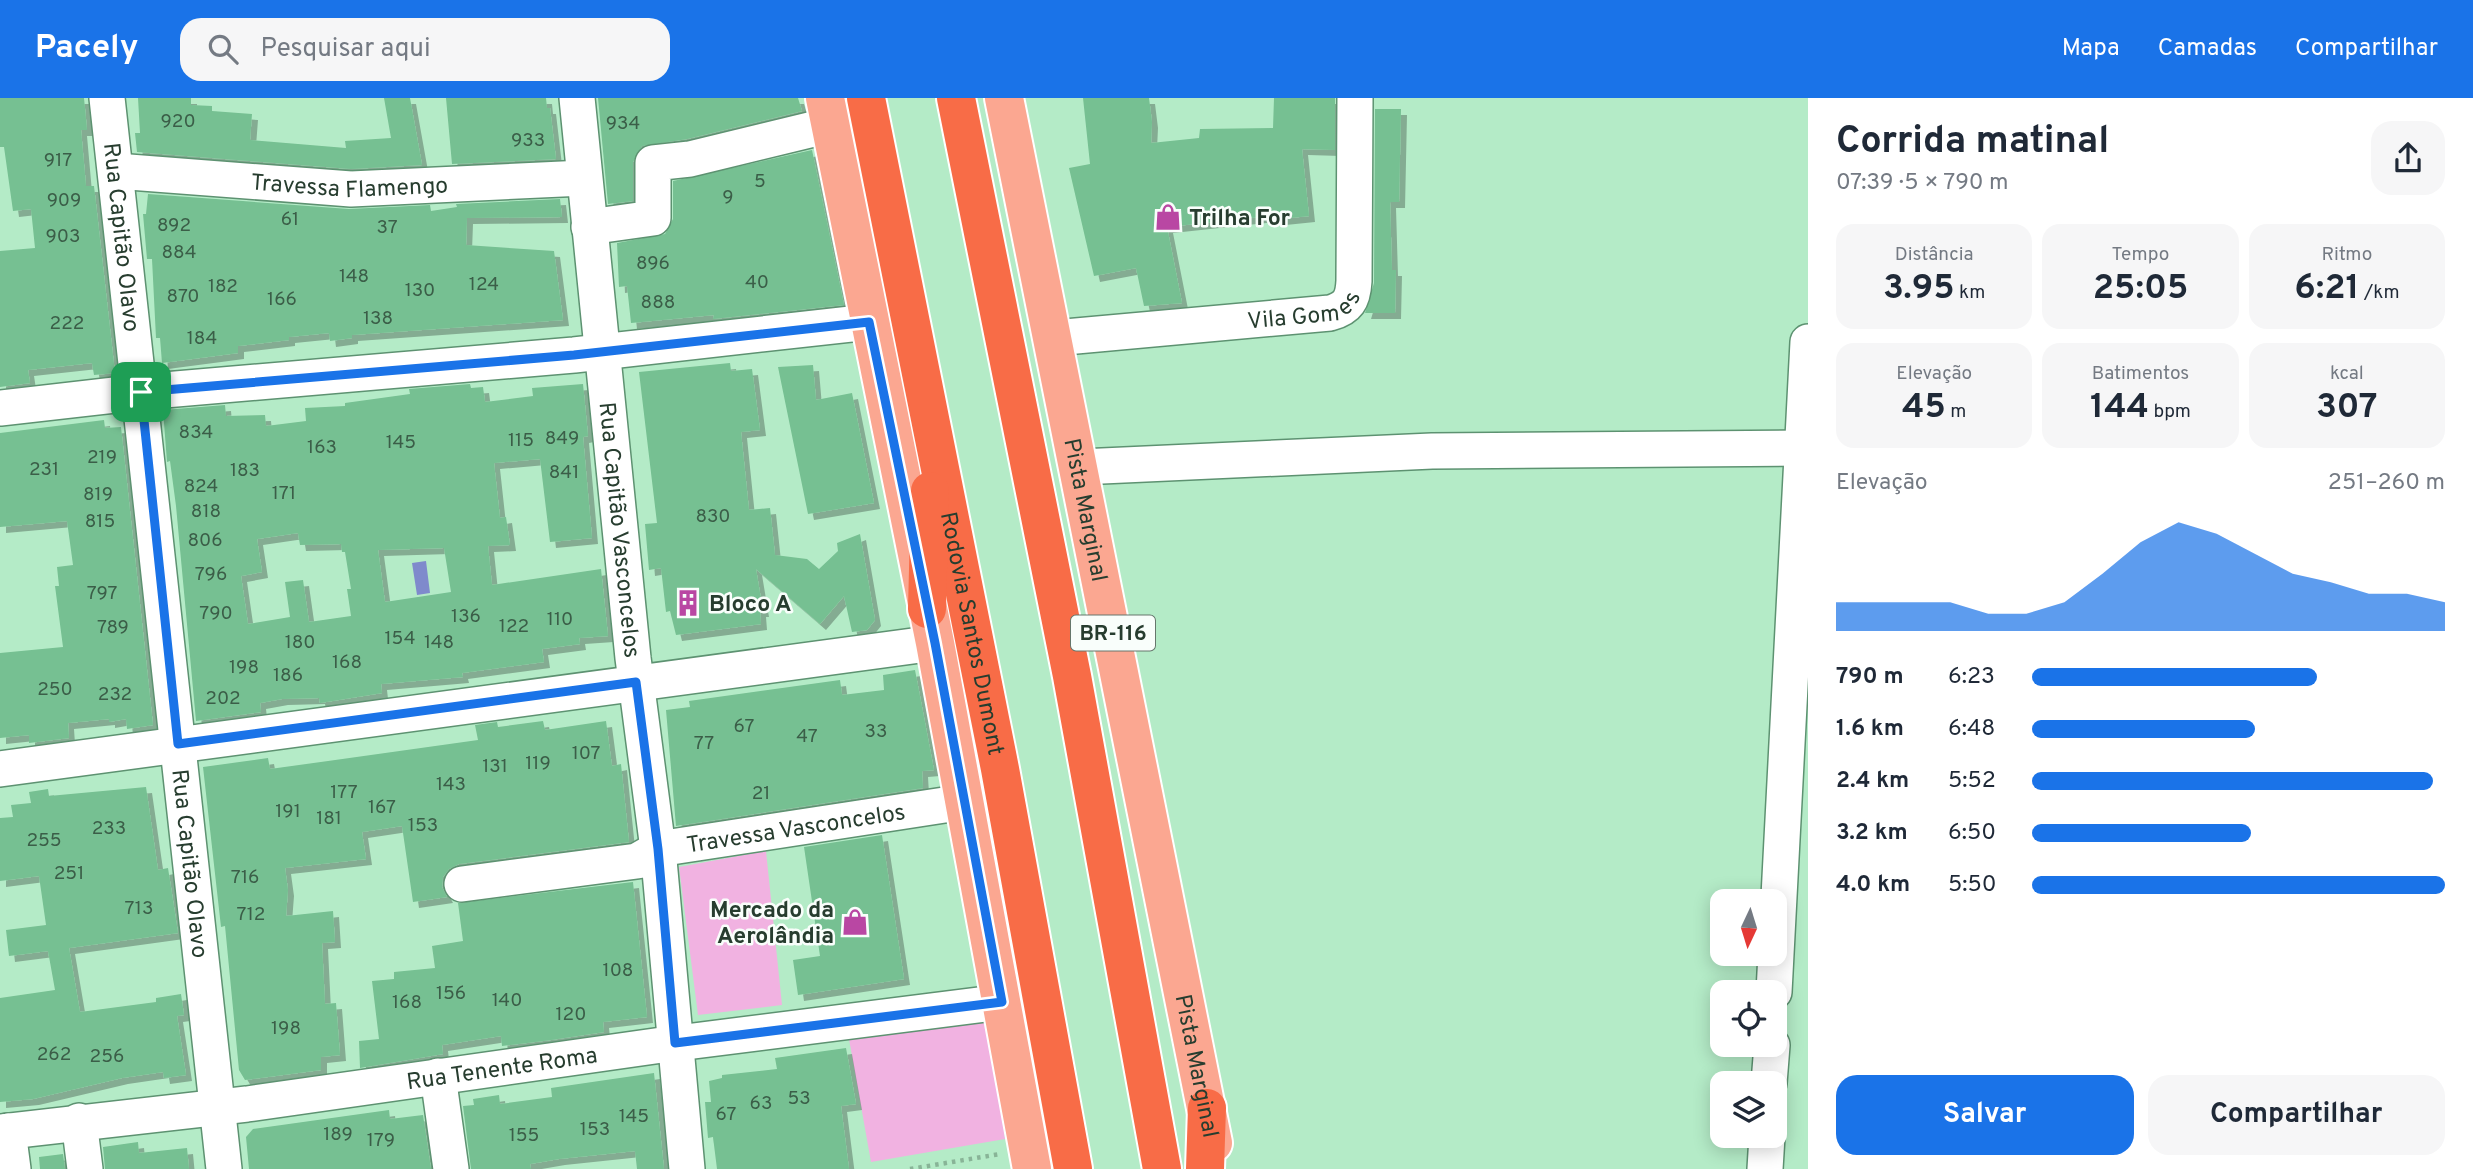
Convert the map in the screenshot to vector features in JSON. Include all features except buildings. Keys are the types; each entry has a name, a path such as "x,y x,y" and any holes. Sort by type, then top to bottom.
{"highway":[{"name":"Rodovia Santos Dumont","path":"866,98 931,419 1073,1169"},
{"name":"BR-116","path":"956,98 1072,676 1162,1169"},
{"path":"931,419 931,626"},
{"path":"1205,1169 1207,1108"}],"main road":[{"name":"Pista Marginal","path":"1004,98 1080,467 1217,1169"},
{"path":"827,111 931,626 1030,1159"}],"street":[{"name":"Rua Capitão Olavo","path":"107,98 224,1169"},
{"name":"Rua Capitão Vasconcelos","path":"577,98 636,682 658,849 687,1169"},
{"name":"Vila Gomes","path":"1054,338 1330,313 1347,305 1353,294 1354,281 1355,98"},
{"path":"589,228 653,218 653,163 690,159 827,111"},
{"name":"Travessa Flamengo","path":"116,171 351,189 584,178"},
{"path":"0,408 141,392 603,351 869,322"},
{"path":"1775,980 1808,342"},
{"path":"1080,467 1432,451 1804,448"},
{"path":"0,769 636,682 931,626"},
{"name":"Travessa Vasconcelos","path":"462,884 637,861 658,849 964,802"},
{"name":"Rua Tenente Roma","path":"4,1131 218,1108 675,1043 1002,1002"},
{"path":"438,1076 451,1169"},
{"path":"79,1121 85,1169"},
{"path":"4,1131 13,1169"},
{"path":"1765,1169 1766,1148"}],"path":[{"path":"909,1169 1030,1159"}],"shaded area":[{"path":"766,851 782,1005 698,1015 679,867"},
{"path":"990,1021 1005,1139 871,1162 849,1039"}],"water":[{"path":"426,561 430,593 417,595 412,563"}],"place":[{"name":"Trilha For","path":"1168,217"},
{"name":"Bloco A","path":"688,603"},
{"name":"Mercado da Aerolândia","path":"855,922"}],"route":[{"path":"869,322 935,643 1002,1002 675,1043 658,849 636,682 178,744 141,392 574,355 869,322"}]}
